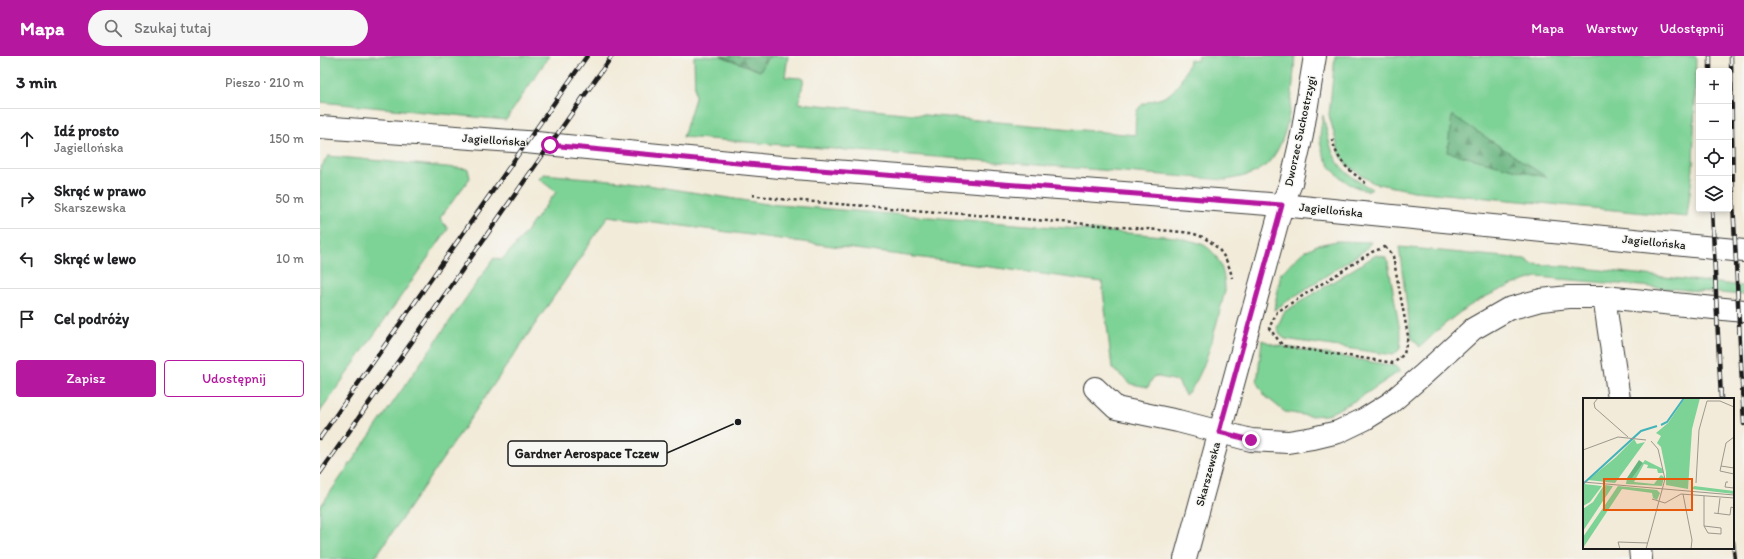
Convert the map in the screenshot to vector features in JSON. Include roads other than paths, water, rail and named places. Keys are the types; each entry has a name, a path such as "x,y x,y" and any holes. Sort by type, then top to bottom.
{"main road":[{"name":"Dworzec Suchostrzygi","path":"1282,205 1291,184 1302,135 1315,56"},
{"name":"Jagiellońska","path":"320,127 526,142 780,167 1282,205 1744,251"},
{"name":"Skarszewska","path":"1185,559 1282,205"},
{"path":"1095,388 1116,408 1178,421 1251,440 1288,442 1338,432 1365,419 1389,404 1473,329 1508,308 1541,300 1569,296 1604,297 1744,311"},
{"path":"1604,297 1619,398"},
{"path":"1640,549 1642,559"}],"railway":[{"path":"320,438 587,56"},
{"path":"320,473 612,56"},
{"path":"1710,56 1710,68"},
{"path":"1731,56 1733,201 1744,424"},
{"path":"1712,212 1721,398"},
{"path":"1734,549 1735,559"}],"place":[{"name":"Gardner Aerospace Tczew","path":"738,422"}]}
